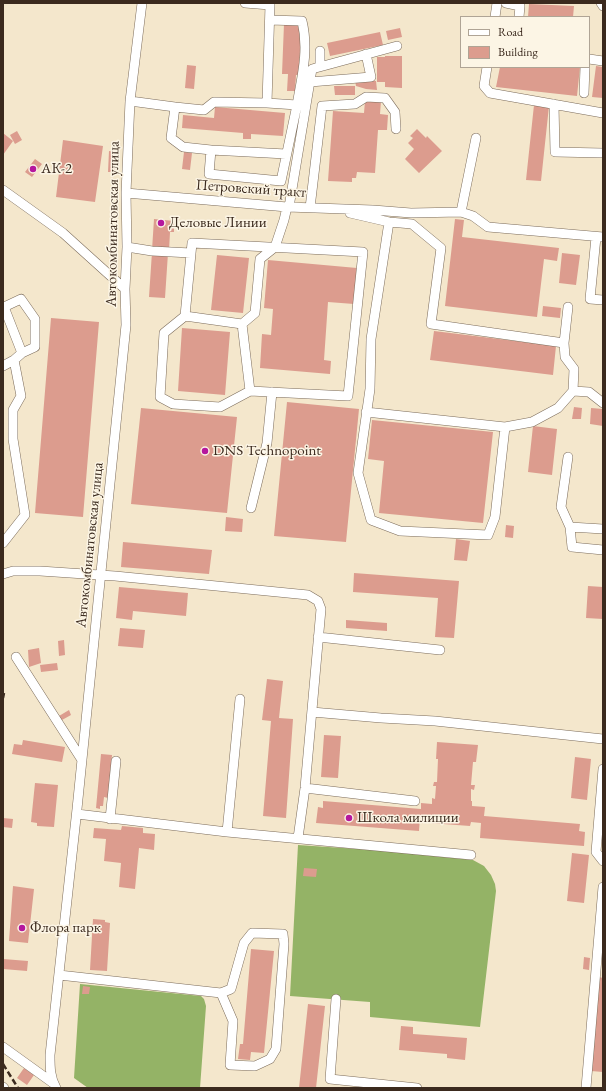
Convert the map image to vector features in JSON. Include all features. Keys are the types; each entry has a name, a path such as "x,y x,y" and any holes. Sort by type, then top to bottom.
{"street":[{"name":"Автокомбинатовская улица","path":"54,1085 50,1069 126,325 126,193 130,101 142,3"},
{"path":"245,3 270,5 267,103"},
{"path":"495,16 497,3"},
{"path":"506,3 520,6 519,16"},
{"path":"211,150 209,174 281,181 305,64 305,33 302,21 270,20"},
{"path":"242,324 254,313 260,258 275,248 288,207 312,69 397,46"},
{"path":"320,51 320,66"},
{"path":"310,82 371,77 366,54"},
{"path":"590,59 603,61"},
{"path":"487,68 484,86 490,93 603,113"},
{"path":"584,93 585,68"},
{"path":"310,208 322,106 355,104 366,97 385,98 395,112 396,129"},
{"path":"130,101 204,110 214,102 297,105"},
{"path":"554,104 555,152 603,153"},
{"path":"175,107 171,138 183,147 286,154"},
{"path":"476,138 461,212 473,216 488,227 600,237 590,299 603,300"},
{"path":"3,190 63,233 125,289"},
{"name":"Петровский тракт","path":"126,193 288,207 411,213 461,212"},
{"path":"328,208 389,222 412,224 441,248 431,324 564,343"},
{"path":"389,222 371,339 370,389 358,473 371,520 400,531 488,534 495,517 505,427"},
{"path":"192,243 275,248 363,252 348,396 250,391 220,407 173,404 160,397 164,333 185,316 192,243"},
{"path":"127,248 191,253"},
{"path":"3,366 14,360 22,353 35,347 35,319 21,299 3,306 8,328 22,353"},
{"path":"366,412 505,427 532,422 552,412 558,408 573,391 574,369 565,357 564,343 568,307"},
{"path":"185,316 242,324"},
{"path":"242,324 250,391"},
{"path":"3,543 25,515 13,439 13,410 21,396 14,360"},
{"path":"573,391 589,392 603,403"},
{"path":"251,508 267,443 272,392"},
{"path":"568,457 561,507 570,527 572,547 603,550"},
{"path":"570,527 603,529"},
{"path":"3,574 13,571 40,571 100,576 308,595 318,601 321,609 305,788 298,838"},
{"path":"318,637 440,650"},
{"path":"16,657 82,760"},
{"path":"227,832 240,699"},
{"path":"312,712 435,721 603,739"},
{"path":"110,819 116,761"},
{"path":"603,769 596,852 603,861"},
{"path":"305,788 415,801"},
{"path":"77,814 227,832 471,855"},
{"path":"586,1088 603,887"},
{"path":"59,975 221,993 231,989 244,943 252,933 283,934 284,944 276,1049 270,1059 255,1066 230,1065 233,1021 221,993"},
{"path":"336,998 330,1079 417,1088"},
{"path":"3,1047 54,1085"}],"green space":[{"path":"298,845 373,850 473,860 484,866 491,875 496,891 480,1027 370,1017 370,1002 290,996"},
{"path":"80,984 201,996 204,999 206,1006 200,1088 88,1088 74,1078"}],"building":[{"path":"529,4 574,6 573,16 528,16"},
{"path":"284,24 301,25 299,75 296,75 295,91 287,91 288,74 282,74"},
{"path":"400,28 402,37 388,40 386,31"},
{"path":"380,32 383,45 330,56 327,43"},
{"path":"402,56 402,88 385,87 385,82 377,82 377,57"},
{"path":"187,65 196,66 194,89 185,88"},
{"path":"596,66 603,67 603,98 592,97"},
{"path":"500,68 580,68 577,96 496,87"},
{"path":"355,80 376,81 377,90 356,86"},
{"path":"334,86 355,86 355,95 335,95"},
{"path":"365,101 381,101 380,114 388,115 387,130 378,130 375,173 357,172 356,178 352,178 352,182 328,181 333,111 364,113"},
{"path":"534,105 549,106 541,181 526,180"},
{"path":"215,107 285,113 283,136 251,134 251,139 243,139 243,133 182,128 183,115 214,118"},
{"path":"417,129 426,138 427,136 442,151 419,173 405,159 414,149 408,143 413,138 410,136"},
{"path":"17,131 22,140 15,144 10,135"},
{"path":"3,133 13,141 3,155"},
{"path":"63,140 103,146 95,202 56,197"},
{"path":"109,151 117,152 115,172 108,172"},
{"path":"184,152 192,153 190,170 182,169"},
{"path":"35,159 42,164 32,177 25,172"},
{"path":"154,219 174,221 174,232 170,232 169,251 152,250"},
{"path":"455,219 464,220 462,237 559,248 557,261 544,259 537,317 445,306"},
{"path":"152,252 168,253 165,298 149,297"},
{"path":"562,253 580,255 576,285 559,283"},
{"path":"217,255 249,258 243,313 211,310"},
{"path":"268,260 357,268 354,304 328,302 324,360 331,361 330,374 260,368 262,334 271,335 273,309 264,308"},
{"path":"543,306 561,308 560,318 542,316"},
{"path":"51,318 99,322 83,517 35,513"},
{"path":"182,328 230,332 225,395 178,391"},
{"path":"434,331 556,346 553,375 430,360"},
{"path":"287,402 359,409 346,542 274,536"},
{"path":"574,407 582,408 581,419 572,419"},
{"path":"141,408 237,417 227,513 131,504"},
{"path":"591,408 603,409 603,426 590,424"},
{"path":"372,420 493,432 483,523 379,513 384,461 368,459"},
{"path":"533,426 557,429 552,475 528,472"},
{"path":"226,517 243,519 242,532 225,531"},
{"path":"506,525 514,526 513,538 505,537"},
{"path":"456,539 470,541 467,561 454,560"},
{"path":"123,542 212,550 209,574 121,567"},
{"path":"354,573 459,581 454,638 435,637 438,598 353,592"},
{"path":"588,586 603,587 603,619 586,618"},
{"path":"119,587 188,593 186,616 133,611 132,620 116,618"},
{"path":"346,620 387,623 387,631 346,628"},
{"path":"120,628 145,630 143,648 118,646"},
{"path":"64,640 65,655 59,656 58,641"},
{"path":"39,648 41,663 29,667 28,650"},
{"path":"57,663 58,670 41,672 40,665"},
{"path":"267,679 283,681 279,718 293,719 286,818 263,816 271,721 262,720"},
{"path":"69,710 71,715 62,720 59,716"},
{"path":"324,735 341,736 338,778 321,777"},
{"path":"23,740 65,747 62,762 12,754 14,744 22,745"},
{"path":"437,742 478,745 476,762 473,762 471,785 475,785 474,790 471,789 471,801 472,806 485,807 484,816 580,824 579,831 585,832 584,846 480,838 481,823 471,822 470,826 430,823 431,818 420,817 419,831 316,823 318,807 323,808 323,801 421,809 421,803 432,804 432,798 435,799 436,786 433,786 434,782 437,782"},
{"path":"101,754 112,755 108,798 104,797 103,806 100,806 100,809 96,808"},
{"path":"575,757 591,759 587,800 571,798"},
{"path":"35,783 58,785 54,827 37,826 37,823 31,822"},
{"path":"3,818 13,819 12,828 3,827"},
{"path":"122,826 143,828 143,833 155,834 154,850 139,848 135,889 119,887 121,863 104,861 106,839 93,838 94,828 121,830"},
{"path":"572,853 589,855 584,903 567,901"},
{"path":"304,868 317,869 316,877 303,876"},
{"path":"13,886 34,889 28,943 9,941"},
{"path":"93,919 105,920 105,922 110,923 107,971 90,970"},
{"path":"251,949 274,951 264,1053 251,1052 250,1060 238,1059 240,1044 243,1044"},
{"path":"584,957 590,958 589,970 583,969"},
{"path":"3,959 28,961 27,971 3,969"},
{"path":"599,977 603,978 603,1072 591,1071"},
{"path":"83,986 90,987 89,994 82,994"},
{"path":"308,1004 325,1006 316,1088 299,1088"},
{"path":"401,1026 413,1027 413,1034 467,1038 465,1060 447,1058 447,1054 399,1050"},
{"path":"24,1068 34,1075 27,1085 17,1078"}],"railway":[{"path":"3,698 4,693"},
{"path":"3,1064 18,1088"}],"place":[{"name":"АК-2","path":"33,169"},
{"name":"Деловые Линии","path":"161,223"},
{"name":"DNS Technopoint","path":"205,451"},
{"name":"Школа милиции","path":"349,818"},
{"name":"Флора парк","path":"22,928"}]}
